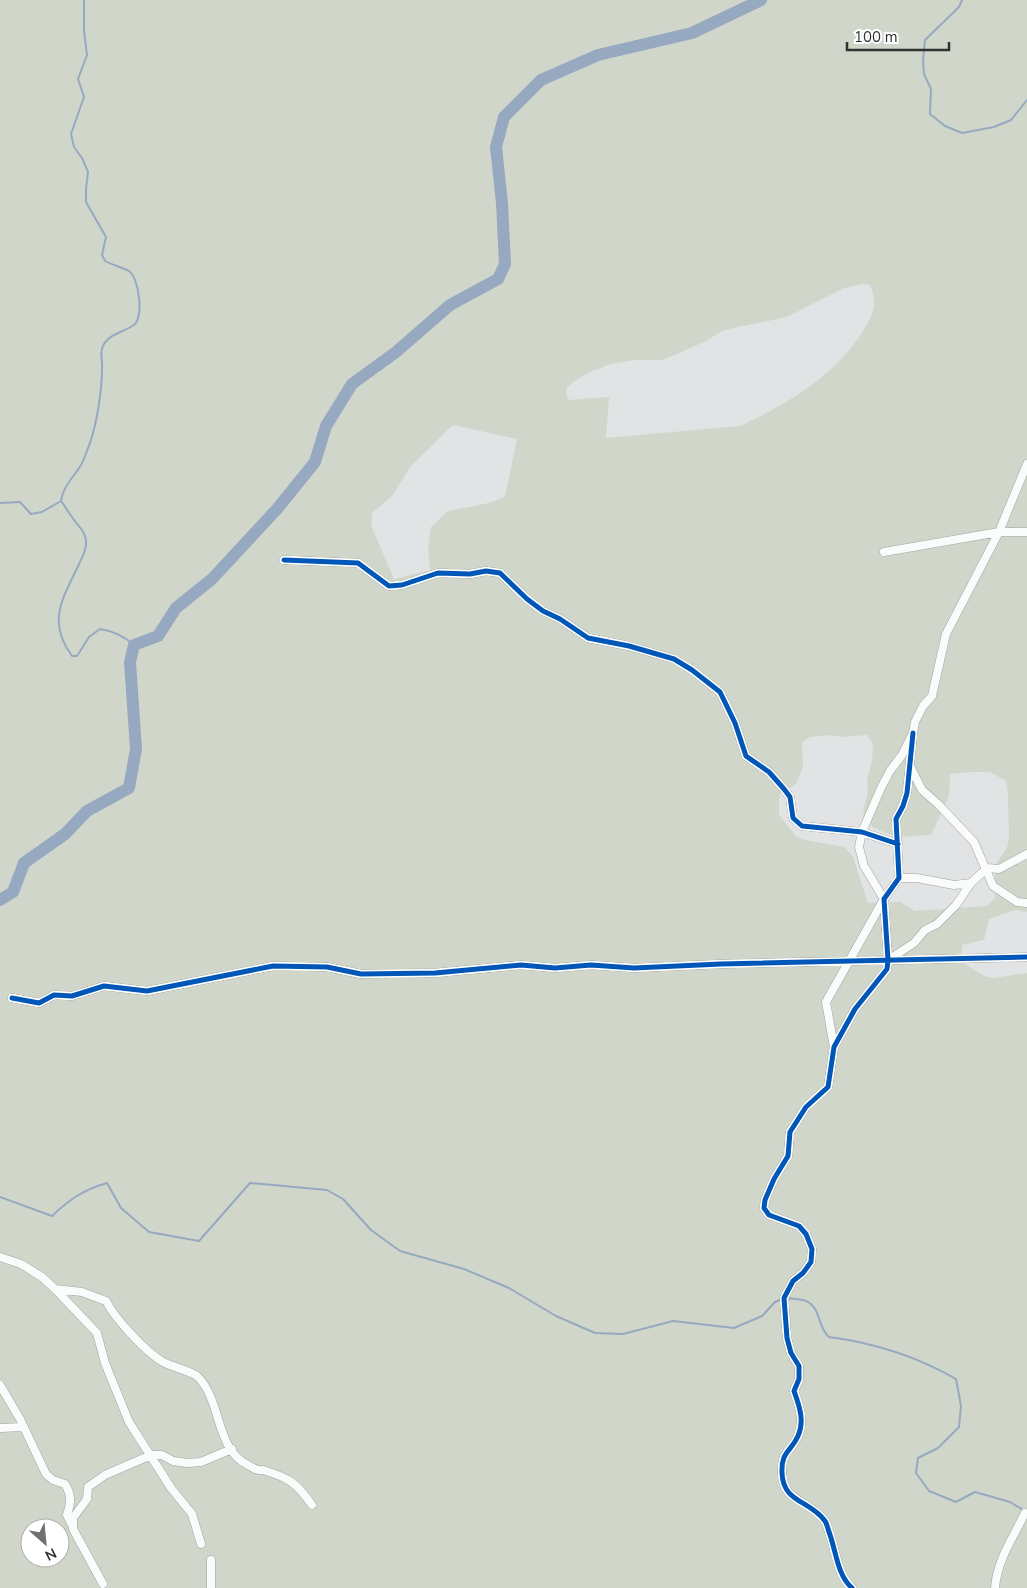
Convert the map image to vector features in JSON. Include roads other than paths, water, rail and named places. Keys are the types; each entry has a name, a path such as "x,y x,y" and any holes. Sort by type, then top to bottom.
{"street":[{"path":"847,1588 826,1522 813,1509 787,1492 783,1485 784,1456 799,1434 801,1414 801,1407 794,1391 799,1379 799,1366 791,1353 787,1338 784,1298 794,1281 811,1262 812,1249 806,1234 799,1226 769,1215 764,1208 765,1200 774,1179 788,1156 790,1132 806,1107 828,1087 834,1047 826,1002 884,899 899,878 896,819 903,806 910,768 915,722 923,706 932,696 946,634 999,532 1027,464"},
{"path":"884,552 999,532 1027,532"},
{"path":"284,560 358,563 389,586 402,585 438,573 470,574 486,571 500,573 527,600 588,638 674,659 692,670 720,692 735,723 746,756 769,772 784,789 790,797 794,818 802,826 862,832 898,844"},
{"path":"834,1047 855,1009 887,969 884,899 864,866 859,847 862,832 881,788 913,733"},
{"path":"910,768 922,790 974,842 987,868 993,886 1017,902 1027,903"},
{"path":"888,960 914,943 925,930 937,924 956,905 971,882 987,868 998,869 1027,854"},
{"path":"899,878 917,878 954,886 971,882"},
{"path":"12,998 39,1003 54,995 72,996 104,986 147,991 273,966 327,967 361,974 435,973 521,965 555,968 590,965 634,968 721,964 1027,957"},
{"path":"0,1257 21,1264 42,1277 97,1333 105,1363 129,1422 172,1488 192,1514 201,1544"},
{"path":"55,1289 82,1292 106,1301 125,1327 162,1362 198,1376 210,1395 226,1442 243,1462 259,1470 284,1476 293,1482 312,1505"},
{"path":"0,1385 46,1474 53,1480 65,1484 71,1494 71,1503 67,1515 103,1584"},
{"path":"0,1428 23,1427"},
{"path":"74,1529 73,1518 87,1498 88,1487 105,1475 151,1455 162,1455 173,1461 201,1462 232,1449"},
{"path":"994,1588 1003,1555 1024,1513"},
{"path":"831,1538 840,1568 852,1588"},
{"path":"211,1560 211,1588"}],"waterway":[{"path":"84,0 84,31 87,55 78,79 84,97 71,134 74,147 82,158 88,172 86,202 106,237 102,255 105,261 129,271 132,275 138,289 139,314 134,325 109,339 105,342 102,349 102,377 93,435 82,462 66,486 62,496 61,501 83,531 86,543 83,556 60,608 59,619 64,643 72,656 77,656 89,637 100,629 119,634 134,645"},
{"path":"0,900 13,892 24,863 65,834 87,811 129,788 136,749 130,662 134,645 158,636 176,608 212,579 277,509 315,462 326,426 352,384 396,352 450,305 498,279 505,264 502,203 496,147 504,117 541,80 598,55 692,33 761,0"},
{"path":"962,0 959,7 925,40 923,60 924,74 931,89 930,114 945,126 962,133 994,127 1011,120 1027,100"},
{"path":"0,503 20,502 31,514 42,512 61,501"},
{"path":"0,1197 52,1216 77,1196 107,1183 121,1208 149,1232 199,1241 250,1183 327,1190 343,1199 371,1230 400,1251 464,1269 509,1288 556,1316 595,1333 623,1334 673,1321 734,1328 762,1316 775,1302 782,1299"},
{"path":"787,1298 804,1300 811,1304 825,1333 829,1337 863,1343 895,1352 926,1364 956,1379 961,1406 959,1427 938,1448 918,1458 916,1473 929,1491 956,1502 975,1492 1010,1502 1025,1511"}]}
